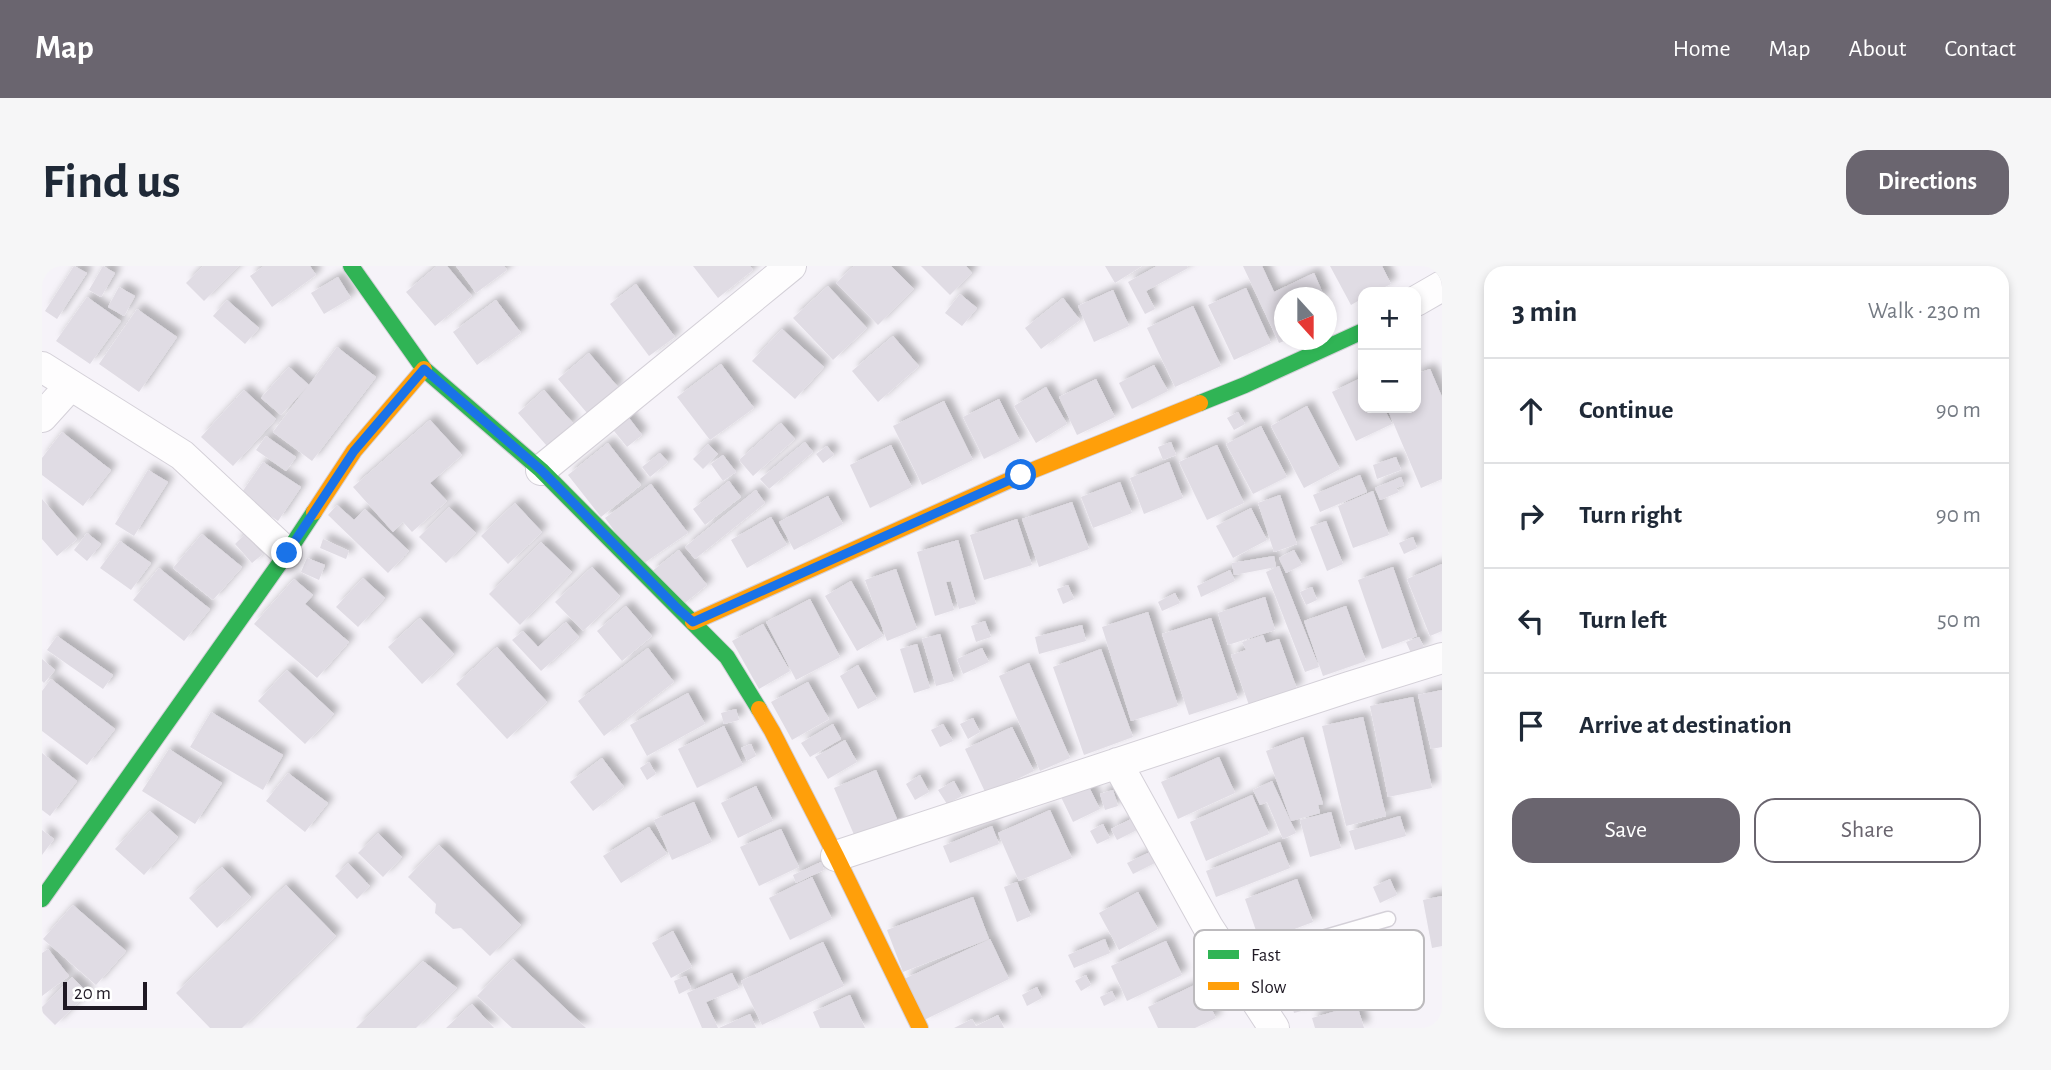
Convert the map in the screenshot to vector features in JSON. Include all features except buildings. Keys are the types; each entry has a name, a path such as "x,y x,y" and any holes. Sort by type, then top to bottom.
{"street":[{"path":"351,266 424,369 541,470 727,657 772,731 920,1028"},
{"path":"541,470 791,266"},
{"path":"1421,298 1442,286"},
{"path":"693,622 1021,475 1245,385 1358,333"},
{"path":"42,367 182,455 287,553"},
{"path":"42,899 287,553 354,451 424,369"},
{"path":"42,417 70,386"},
{"path":"836,856 1442,658"},
{"path":"1117,763 1210,930"},
{"path":"1263,1010 1275,1028"}],"lane":[{"path":"1350,930 1388,919"}],"traffic: fast":[{"path":"351,266 424,369 541,470 727,657 759,709"},
{"path":"1200,403 1358,333"},
{"path":"42,899 314,512"}],"traffic: slow":[{"path":"314,512 354,451 424,369"},
{"path":"693,622 1021,475 1200,403"},
{"path":"759,709 836,856 920,1028"}],"route":[{"path":"287,553 354,451 424,369 541,470 693,622 1021,475"}]}
